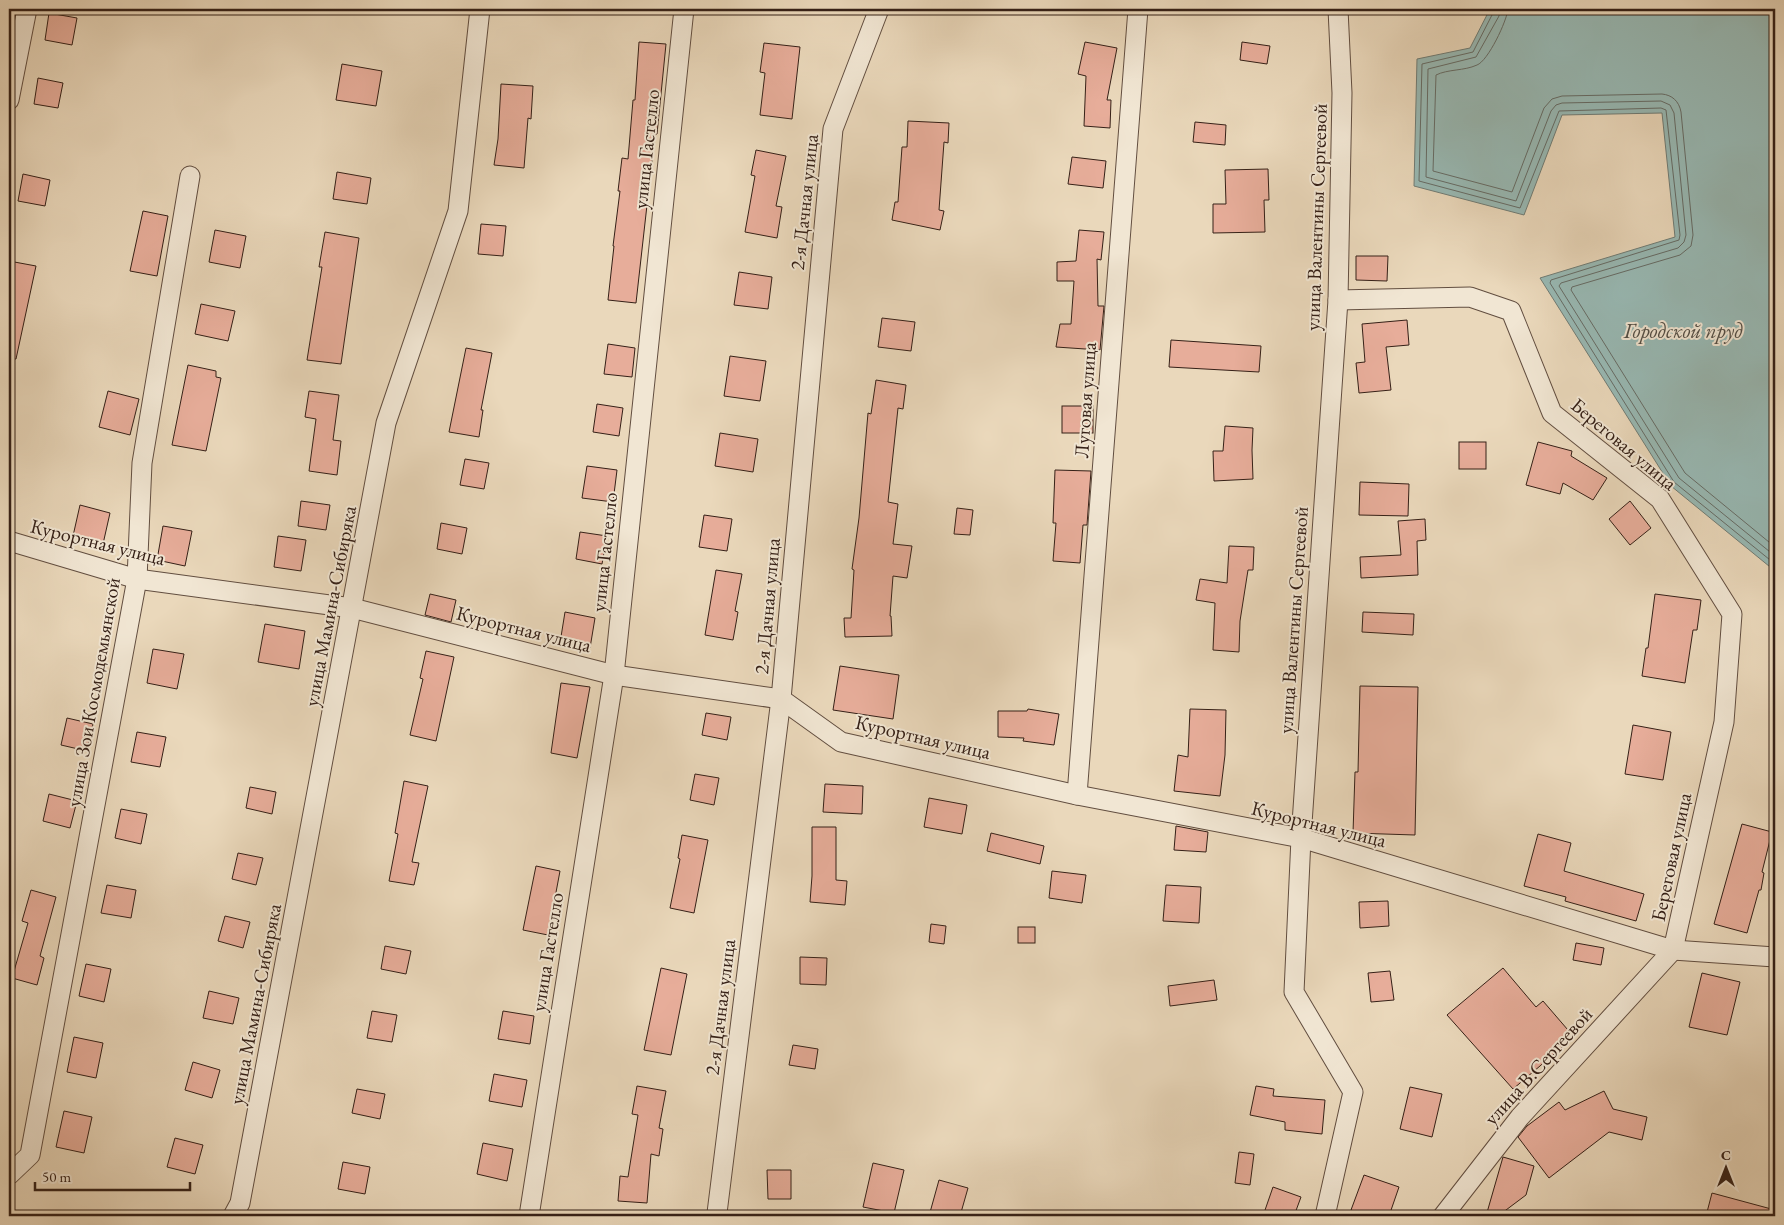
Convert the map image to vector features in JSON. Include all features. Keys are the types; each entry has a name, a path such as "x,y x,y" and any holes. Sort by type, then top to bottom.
{"street":[{"path":"9,100 27,9"},
{"name":"улица Мамина-Сибиряка","path":"233,1216 240,1203 386,424 458,211 480,9"},
{"name":"улица Гастелло","path":"529,1216 614,675 684,9"},
{"name":"2-я Дачная улица","path":"717,1213 781,700 833,129 879,9"},
{"name":"Луговая улица","path":"1076,795 1138,9"},
{"name":"улица Валентины Сергеевой","path":"1325,1216 1353,1092 1294,992 1301,838 1338,300 1342,93 1338,9"},
{"name":"улица Зои Космодемьянской","path":"9,1175 30,1155 137,579 142,463 190,176"},
{"name":"Береговая улица","path":"1338,300 1470,296 1511,311 1552,413 1660,499 1732,614 1724,722 1673,950"},
{"name":"Курортная улица","path":"9,542 137,579 352,608 614,675 781,700 841,742 1076,795 1301,838 1673,950 1775,957"},
{"name":"улица В.Сергеевой","path":"1443,1216 1520,1116 1673,950"}],"water":[{"name":"Городской пруд","path":"1490,9 1775,9 1775,571 1671,486 1540,278 1675,237 1662,113 1562,115 1524,215 1414,186 1417,59 1470,48"}],"building":[{"path":"49,13 77,18 72,45 45,40"},
{"path":"639,42 666,44 636,303 608,300 620,191 618,191 622,158 628,159"},
{"path":"1085,42 1117,48 1107,100 1111,100 1110,128 1084,126 1086,76 1078,74"},
{"path":"1242,42 1270,46 1267,64 1240,60"},
{"path":"764,43 800,47 792,119 760,115 765,73 760,72"},
{"path":"342,64 382,71 376,106 336,100"},
{"path":"38,78 63,83 58,108 34,104"},
{"path":"501,84 533,86 531,119 528,118 524,168 494,165 498,139"},
{"path":"908,121 949,123 948,143 944,142 939,210 944,211 940,230 892,220 895,202 898,202 902,147 907,147"},
{"path":"1195,122 1226,125 1225,145 1193,142"},
{"path":"756,150 786,156 776,206 782,207 777,238 745,232 755,176 751,175"},
{"path":"1072,157 1106,161 1103,188 1068,184"},
{"path":"1268,169 1269,200 1264,200 1265,232 1213,233 1213,204 1226,204 1225,170"},
{"path":"337,172 371,178 367,204 333,199"},
{"path":"23,174 50,180 45,206 18,201"},
{"path":"143,211 168,216 157,276 130,271"},
{"path":"481,224 506,226 503,256 478,254"},
{"path":"215,230 246,236 240,268 209,262"},
{"path":"1079,230 1104,232 1101,260 1097,259 1098,306 1104,306 1100,350 1056,347 1060,324 1071,324 1074,281 1057,281 1057,262 1076,261"},
{"path":"325,232 359,238 341,364 307,360 322,267 319,267"},
{"path":"1356,256 1388,256 1387,281 1356,280"},
{"path":"9,261 36,266 16,359 9,359"},
{"path":"739,272 772,277 768,309 734,305"},
{"path":"201,304 235,311 228,341 195,334"},
{"path":"882,318 915,322 911,351 878,347"},
{"path":"1407,320 1409,345 1386,347 1391,390 1359,393 1356,363 1365,362 1362,324"},
{"path":"1171,340 1261,346 1259,372 1169,367"},
{"path":"608,344 635,348 632,377 604,374"},
{"path":"466,348 492,353 481,410 483,410 479,437 449,432"},
{"path":"730,356 766,361 760,401 724,396"},
{"path":"188,365 216,371 216,377 221,378 206,451 172,445"},
{"path":"876,380 906,385 903,409 898,408 888,502 898,504 893,544 912,546 907,578 893,576 890,616 892,636 845,637 844,618 851,618 854,570 852,569 859,518 868,413 871,414"},
{"path":"108,391 139,399 130,435 99,427"},
{"path":"309,391 339,395 333,440 341,441 337,475 309,471 316,419 305,417"},
{"path":"597,404 623,408 619,436 593,432"},
{"path":"1062,406 1093,406 1093,433 1062,433"},
{"path":"1225,426 1253,428 1253,479 1214,481 1213,451 1223,451"},
{"path":"720,433 758,439 753,472 715,466"},
{"path":"1459,442 1486,442 1486,469 1459,469"},
{"path":"1538,442 1572,451 1571,456 1607,478 1593,500 1563,483 1560,494 1526,485"},
{"path":"465,459 489,463 484,489 460,485"},
{"path":"587,466 617,470 613,502 582,498"},
{"path":"1055,470 1091,471 1087,525 1083,525 1080,563 1053,561 1056,523 1053,523"},
{"path":"1360,482 1409,484 1408,516 1359,515"},
{"path":"301,501 330,505 326,530 298,526"},
{"path":"1630,501 1651,528 1630,545 1609,519"},
{"path":"80,505 110,513 103,544 73,536"},
{"path":"957,508 973,510 970,535 954,534"},
{"path":"704,515 732,519 727,551 699,547"},
{"path":"1425,519 1426,540 1417,541 1418,575 1361,578 1360,557 1401,555 1398,521"},
{"path":"441,523 467,528 462,554 437,549"},
{"path":"163,526 192,531 185,566 157,560"},
{"path":"580,532 607,536 602,564 576,559"},
{"path":"278,536 306,540 301,571 274,567"},
{"path":"1229,546 1254,547 1253,570 1248,570 1240,621 1239,652 1213,650 1215,603 1196,600 1200,579 1227,583"},
{"path":"716,570 742,574 735,611 738,612 733,640 705,635"},
{"path":"430,594 456,600 451,622 425,615"},
{"path":"1655,594 1701,600 1697,630 1693,630 1685,683 1642,676 1646,648 1648,648"},
{"path":"565,612 595,618 590,648 560,643"},
{"path":"1363,612 1414,614 1413,635 1362,632"},
{"path":"265,624 305,631 299,669 258,662"},
{"path":"153,649 184,654 177,689 147,683"},
{"path":"426,651 454,657 436,741 410,735 423,679 420,678"},
{"path":"840,666 899,675 893,719 833,710"},
{"path":"561,683 590,687 577,758 551,753"},
{"path":"1360,686 1418,687 1415,835 1353,833 1355,772 1358,772"},
{"path":"1028,709 1059,714 1054,745 1023,741 1024,738 998,737 998,711 1027,711"},
{"path":"1190,709 1226,710 1225,755 1220,796 1174,791 1178,755 1188,757"},
{"path":"706,713 731,717 727,740 702,735"},
{"path":"67,718 93,724 87,751 61,745"},
{"path":"1633,725 1671,732 1663,780 1625,774"},
{"path":"137,732 166,737 160,767 131,762"},
{"path":"695,774 719,778 714,805 690,800"},
{"path":"404,781 428,786 412,862 419,863 414,885 389,881 398,834 395,833"},
{"path":"825,784 863,786 862,814 823,812"},
{"path":"250,787 276,792 272,814 246,808"},
{"path":"49,794 77,801 70,828 43,821"},
{"path":"929,798 967,805 962,834 924,827"},
{"path":"121,809 147,814 141,844 115,838"},
{"path":"1742,824 1772,832 1762,872 1764,873 1761,890 1759,890 1747,933 1714,924"},
{"path":"1176,826 1208,832 1206,852 1174,850"},
{"path":"812,827 836,827 836,880 847,881 845,905 810,902"},
{"path":"991,833 1044,846 1040,864 987,851"},
{"path":"1538,834 1571,843 1564,871 1644,894 1636,921 1565,901 1566,897 1524,886"},
{"path":"682,835 708,840 694,913 670,908 680,859 678,858"},
{"path":"238,853 263,858 256,885 232,879"},
{"path":"536,866 560,871 548,935 523,930"},
{"path":"1052,871 1086,875 1082,903 1049,898"},
{"path":"107,885 136,890 131,918 101,913"},
{"path":"1166,885 1201,887 1199,923 1163,921"},
{"path":"31,890 56,897 40,956 44,958 37,985 12,978 28,923 22,921"},
{"path":"1388,901 1389,926 1360,928 1359,902"},
{"path":"225,916 250,922 243,948 218,941"},
{"path":"931,924 946,926 944,944 929,942"},
{"path":"1018,927 1035,927 1035,943 1018,943"},
{"path":"1576,943 1604,948 1601,965 1573,960"},
{"path":"385,946 411,951 406,974 381,969"},
{"path":"800,957 827,958 826,985 800,984"},
{"path":"86,964 111,969 104,1002 79,996"},
{"path":"661,968 687,974 671,1055 644,1050"},
{"path":"1503,968 1536,1007 1543,1001 1574,1037 1513,1089 1447,1015"},
{"path":"1390,971 1394,1000 1371,1002 1368,973"},
{"path":"1702,973 1740,982 1727,1035 1689,1027"},
{"path":"1214,980 1217,1000 1170,1006 1168,986"},
{"path":"209,991 239,998 233,1024 203,1018"},
{"path":"372,1011 397,1015 392,1042 367,1038"},
{"path":"503,1011 534,1016 530,1044 498,1039"},
{"path":"74,1037 103,1043 96,1078 67,1072"},
{"path":"793,1045 818,1049 815,1069 789,1065"},
{"path":"193,1062 220,1070 212,1098 185,1090"},
{"path":"494,1074 527,1080 522,1107 489,1101"},
{"path":"637,1086 666,1091 659,1128 663,1129 659,1156 651,1154 647,1203 618,1201 620,1176 628,1177 638,1115 632,1114"},
{"path":"1256,1086 1274,1089 1273,1096 1325,1100 1322,1134 1285,1130 1285,1122 1250,1115"},
{"path":"1410,1087 1442,1094 1432,1137 1400,1129"},
{"path":"357,1089 385,1094 380,1119 352,1113"},
{"path":"1604,1091 1613,1109 1647,1117 1642,1140 1609,1132 1549,1178 1518,1137 1527,1126 1559,1102 1565,1110"},
{"path":"64,1111 92,1117 84,1153 56,1147"},
{"path":"175,1138 203,1145 195,1174 167,1167"},
{"path":"483,1143 513,1149 507,1181 477,1174"},
{"path":"1239,1152 1254,1154 1250,1185 1235,1183"},
{"path":"1503,1157 1534,1166 1526,1195 1498,1216 1486,1216"},
{"path":"343,1162 370,1167 365,1194 338,1189"},
{"path":"873,1163 904,1170 894,1213 863,1207"},
{"path":"767,1170 791,1170 791,1199 768,1199"},
{"path":"1364,1175 1399,1187 1389,1216 1370,1216 1351,1210"},
{"path":"939,1180 968,1188 960,1216 929,1216"},
{"path":"1273,1187 1301,1197 1294,1216 1272,1216 1264,1213"},
{"path":"1712,1193 1775,1210 1775,1216 1706,1216"}]}
